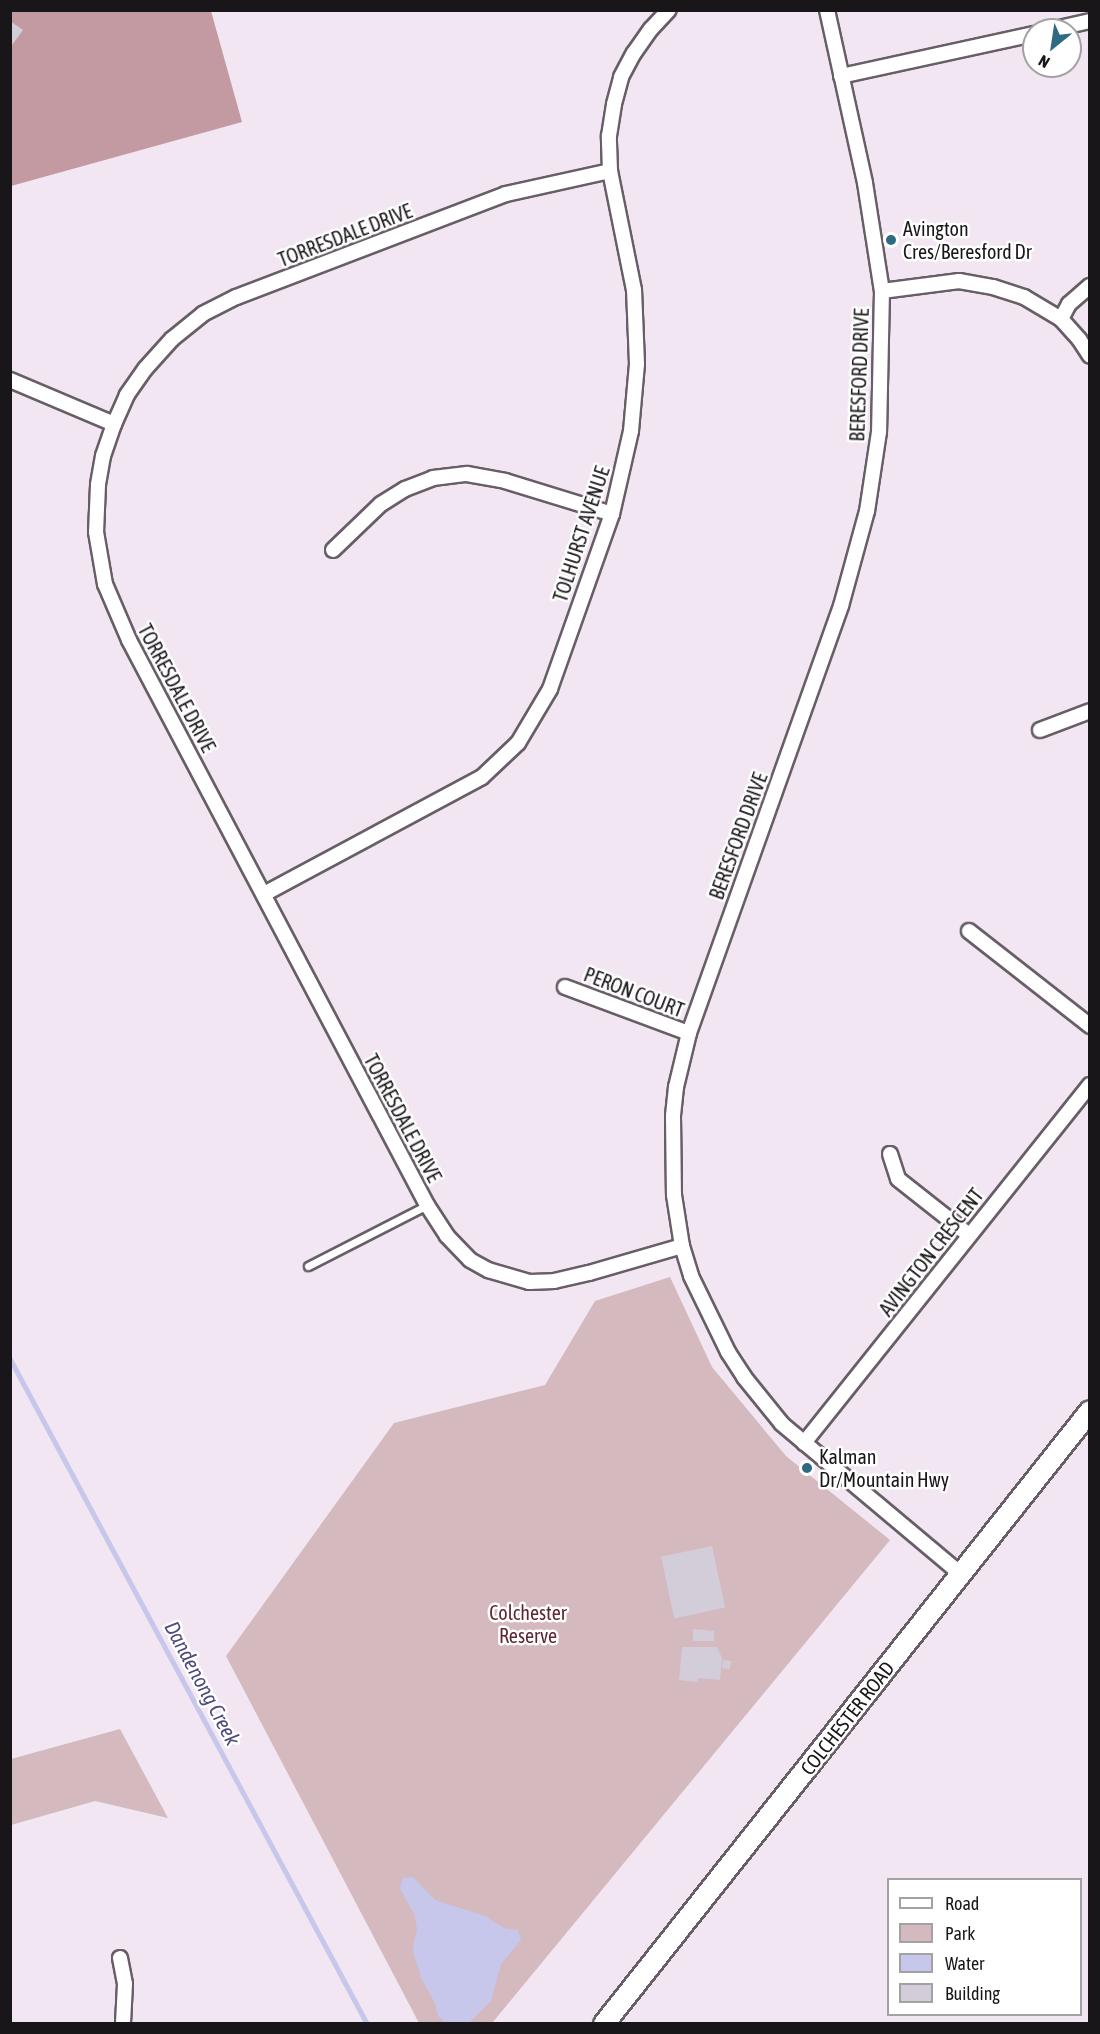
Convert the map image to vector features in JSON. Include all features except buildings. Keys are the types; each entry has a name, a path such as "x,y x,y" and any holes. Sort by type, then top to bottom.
{"main road":[{"name":"COLCHESTER ROAD","path":"604,2024 1089,1411"}],"street":[{"name":"TOLHURST AVENUE","path":"264,894 482,777 518,743 550,689 612,513 631,431 637,364 634,290 610,171 609,136 621,77 651,29 669,10"},
{"name":"BERESFORD DRIVE","path":"827,10 865,183 882,291 879,432 867,511 841,606 689,1033 676,1087 672,1147 674,1195 682,1246 690,1275 728,1352 744,1377 782,1424 961,1574"},
{"path":"841,76 1022,37"},
{"name":"TORRESDALE DRIVE","path":"610,171 506,194 217,306 172,339 145,369 127,395 103,456 95,515 98,549 105,584 129,640 427,1205 447,1236 470,1260 507,1278 529,1282 554,1281 589,1274 682,1246"},
{"path":"882,291 959,281 1024,297 1061,319 1079,339 1089,356"},
{"path":"1061,319 1070,304 1089,286"},
{"path":"10,380 114,424"},
{"path":"333,550 381,504 405,489 444,477 467,474 505,481 612,513"},
{"path":"1040,730 1089,711"},
{"path":"969,931 1089,1026"},
{"name":"PERON COURT","path":"565,987 689,1033"},
{"name":"AVINGTON CRESCENT","path":"804,1443 1089,1085"},
{"path":"890,1154 898,1179 969,1235"},
{"path":"120,1958 125,1984 123,2024"}],"lane":[{"path":"309,1266 427,1205"}],"green space":[{"name":"Colchester Reserve","path":"670,1277 712,1367 786,1456 890,1540 493,2022 419,2023 226,1656 394,1423 545,1385 595,1301"},
{"path":"120,1729 168,1818 95,1801 11,1825 11,1759"}],"shaded area":[{"path":"11,11 211,11 242,122 11,186"}],"water":[{"path":"413,1877 435,1900 485,1916 504,1928 518,1930 521,1940 501,1964 491,2001 469,2023 446,2023 438,2016 435,2003 422,1980 414,1956 413,1946 417,1930 415,1916 400,1888 403,1878"}],"waterway":[{"name":"Dandenong Creek","path":"10,1359 367,2024"}],"place":[{"name":"Avington Cres/Beresford Dr","path":"891,240"},
{"name":"Kalman Dr/Mountain Hwy","path":"807,1468"}]}
